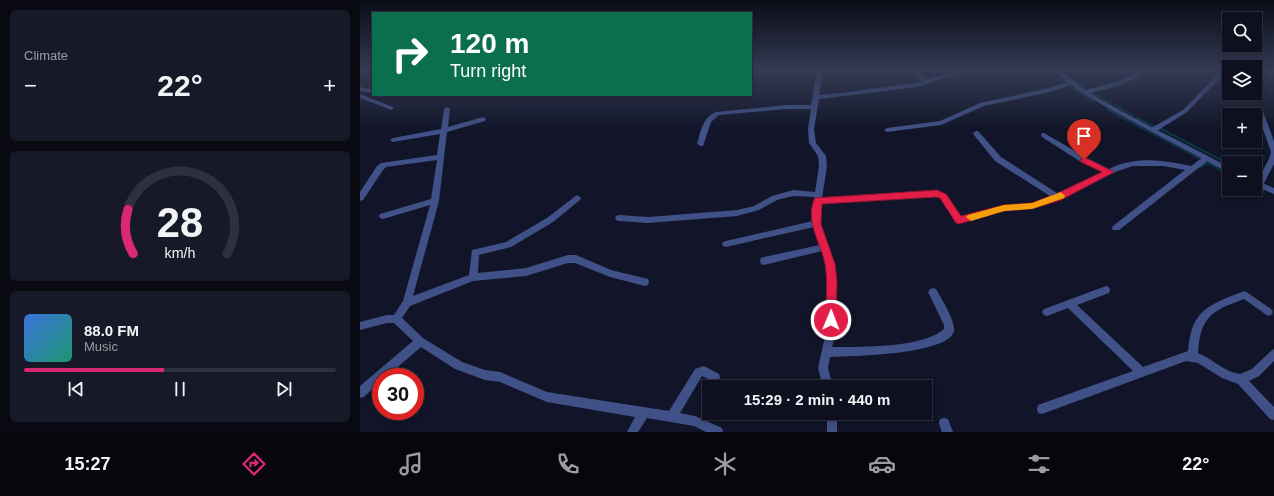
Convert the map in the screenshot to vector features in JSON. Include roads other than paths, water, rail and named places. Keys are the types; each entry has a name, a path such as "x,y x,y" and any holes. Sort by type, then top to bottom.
{"street":[{"path":"816,90 813,107 812,136 814,143 822,156 823,166 816,224 830,264 832,281 831,332 823,368 826,380"},
{"path":"815,96 841,95 875,90"},
{"path":"887,130 941,123 982,104 1049,90"},
{"path":"1081,90 1222,167"},
{"path":"1084,92 1091,90"},
{"path":"1153,130 1185,111 1205,90"},
{"path":"360,96 391,108"},
{"path":"701,144 707,121 713,114 786,107 813,107"},
{"path":"396,319 407,303 435,201 439,156 444,132 446,109"},
{"path":"1262,118 1274,152 1274,159 1262,177"},
{"path":"393,140 444,132 483,119"},
{"path":"976,133 998,159 1057,197"},
{"path":"1044,135 1084,160 1110,172"},
{"path":"360,198 381,166 390,163 439,156"},
{"path":"1116,228 1206,159"},
{"path":"619,218 648,220 737,213 756,208 775,198 793,193 819,198 937,194 943,196 959,220 1004,208 1032,206 1057,197 1110,172 1140,162 1163,163 1192,169"},
{"path":"1262,186 1274,191"},
{"path":"473,277 475,252 508,245 550,220 577,198"},
{"path":"383,216 435,201"},
{"path":"726,244 816,224"},
{"path":"764,261 824,247"},
{"path":"407,303 473,277 526,272 568,259 576,259 610,273 645,282"},
{"path":"1047,312 1106,290"},
{"path":"826,352 865,352 904,348 942,339 949,331 949,325 933,292"},
{"path":"1193,355 1199,322 1206,313 1213,308 1245,295 1268,312"},
{"path":"1069,303 1142,373"},
{"path":"360,326 387,319 396,319 420,341 459,366 485,375 500,378 547,397 695,421 718,432"},
{"path":"360,393 420,341"},
{"path":"1042,409 1186,356 1193,355 1205,360 1229,377 1241,380 1248,378 1274,354"},
{"path":"671,418 699,372 704,371 715,377"},
{"path":"1241,380 1256,398 1274,415"},
{"path":"632,432 644,413"},
{"path":"832,420 832,432"}],"waterway":[{"path":"1076,90 1094,102"},
{"path":"1090,91 1134,116"},
{"path":"1108,110 1199,158"},
{"path":"1137,118 1155,127"},
{"path":"1159,128 1222,160"},
{"path":"1200,167 1208,163 1222,171"}]}
